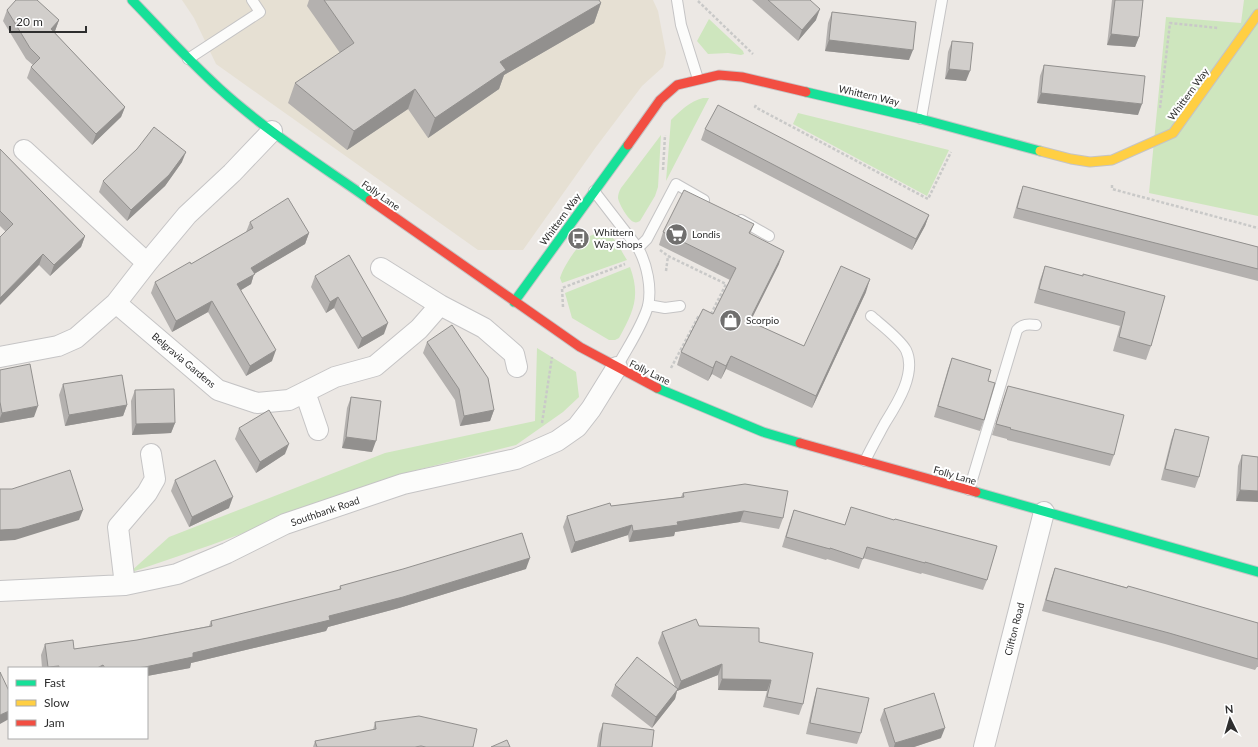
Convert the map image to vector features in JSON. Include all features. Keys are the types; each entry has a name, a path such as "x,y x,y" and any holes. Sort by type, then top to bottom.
{"street":[{"name":"Folly Lane","path":"132,0 188,59 221,90 272,132 580,347 659,389 763,432 1258,572"},
{"name":"Whittern Way","path":"514,302 660,100 676,85 719,75 742,77 921,119 1071,159 1090,162 1112,160 1173,133 1258,14"},
{"path":"0,357 58,346 76,338 116,303 187,215 232,173 272,132"},
{"path":"24,150 147,263"},
{"path":"381,268 440,305 484,328 514,354 517,367"},
{"name":"Belgravia Gardens","path":"116,303 218,390 257,403 289,400 335,377 375,366 419,329 440,305"},
{"name":"Southbank Road","path":"0,591 125,584 177,574 227,554 285,524 403,484 516,459 557,441 576,427 591,409 616,367"},
{"path":"305,392 318,430"},
{"path":"125,584 118,527 147,493 155,479 151,454"},
{"name":"Clifton Road","path":"984,747 1044,512"}],"lane":[{"path":"188,59 260,12 252,0"},
{"path":"677,0 681,25 698,79"},
{"path":"921,119 942,0"},
{"path":"638,248 647,239 676,184 716,206"},
{"path":"594,191 638,248 644,258 649,281 648,305 642,320 616,367"},
{"path":"729,214 769,236"},
{"path":"648,305 665,308 680,306"},
{"path":"864,461 900,399 909,367 908,356 905,348 885,327 871,316"},
{"path":"969,490 1017,330 1020,326 1026,324 1036,325"}],"path":[{"path":"1156,140 1170,23 1246,31"},
{"path":"660,100 666,120 663,173"},
{"path":"1112,160 1112,189 1258,228"},
{"path":"647,239 668,256 726,284 707,322"},
{"path":"549,326 564,307 562,288 644,258"},
{"path":"670,369 698,317 702,320"},
{"path":"541,428 553,353"}],"shaded area":[{"path":"182,0 653,0 658,11 666,53 663,67 642,86 596,147 523,250 478,250 216,64 194,18"}],"green space":[{"path":"1244,0 1258,0 1258,216 1149,193 1166,17 1241,23"},
{"path":"709,19 743,51 744,54 708,54 697,41"},
{"path":"703,98 709,98 666,181 671,120 690,104"},
{"path":"798,113 949,150 927,196 793,124"},
{"path":"661,135 658,187 655,196 640,221 635,222 629,218 622,208 618,198 619,193 621,188"},
{"path":"603,233 607,234 614,240 627,260 562,283 560,278 562,273 568,261 577,249 590,236"},
{"path":"630,267 635,287 634,304 632,312 619,338 609,340 572,318 565,293"},
{"path":"537,348 576,372 579,397 563,412 516,445 409,472 211,545 129,573 169,537 385,453 535,421"}],"building":[{"path":"16,0 37,0 59,20 51,29 125,107 96,134 31,67 40,58 30,48 7,10"},
{"path":"324,0 599,0 601,3 500,62 506,70 435,118 415,89 354,131 295,83 354,43"},
{"path":"768,0 810,0 820,9 802,30"},
{"path":"1115,0 1143,0 1139,37 1111,34"},
{"path":"832,12 916,22 913,50 829,40"},
{"path":"952,41 973,43 970,71 949,69"},
{"path":"1044,65 1145,76 1142,104 1041,93"},
{"path":"718,105 929,215 916,239 705,129"},
{"path":"154,127 186,152 169,175 131,210 103,181 137,149"},
{"path":"0,149 85,236 54,265 43,254 0,298 0,237 13,224 0,211"},
{"path":"1023,186 1258,247 1258,269 1017,208"},
{"path":"684,190 754,224 749,233 784,251 749,321 804,346 841,266 870,279 816,396 731,356 726,366 716,361 713,368 681,352 703,309 713,314 736,268 663,232"},
{"path":"288,198 309,233 251,268 255,274 237,284 276,350 250,366 212,301 176,321 155,282 190,262 191,264 253,228 250,222"},
{"path":"349,255 388,323 362,338 338,297 330,302 315,276"},
{"path":"1045,266 1083,276 1083,274 1165,296 1151,346 1119,337 1125,312 1039,289"},
{"path":"452,325 488,378 494,410 464,416 459,389 427,342"},
{"path":"952,358 991,370 988,381 995,383 984,420 938,406"},
{"path":"30,364 38,406 2,413 0,402 0,370"},
{"path":"122,375 127,405 69,415 63,384"},
{"path":"1008,386 1124,415 1114,455 1010,429 1011,428 996,424"},
{"path":"174,389 175,423 136,424 135,390"},
{"path":"351,397 381,401 376,441 346,437"},
{"path":"269,410 289,444 260,462 239,428"},
{"path":"1175,429 1209,437 1199,477 1165,469"},
{"path":"1242,455 1258,457 1258,491 1240,490"},
{"path":"215,460 233,497 192,517 175,480"},
{"path":"70,470 83,510 19,529 0,530 0,489 12,489"},
{"path":"745,484 788,491 783,518 744,511 677,522 678,525 633,531 632,525 575,542 567,516 610,503 611,506 684,497 683,493"},
{"path":"851,507 894,520 895,519 997,546 987,580 867,547 863,559 830,548 786,537 794,510 845,525"},
{"path":"522,533 530,558 403,597 329,616 330,620 193,653 193,657 145,667 104,667 103,665 99,667 48,667 45,644 73,640 74,649 137,640 212,626 211,621 341,589 340,586 403,569"},
{"path":"1055,568 1127,588 1128,586 1258,623 1258,659 1046,600"},
{"path":"696,619 699,626 759,628 759,642 813,653 803,704 767,697 771,680 722,679 722,664 681,681 662,632"},
{"path":"637,657 678,689 656,717 615,685"},
{"path":"0,672 8,689 8,711 0,715"},
{"path":"817,688 869,698 861,733 810,723"},
{"path":"934,693 945,728 895,743 884,709"},
{"path":"419,716 477,729 473,747 317,747 315,741 376,729 375,722"},
{"path":"603,723 654,730 652,747 600,747"},
{"path":"507,740 510,747 491,747"}],"traffic: fast":[{"path":"132,0 197,68 220,89 293,147 370,200"},
{"path":"806,92 921,119 1040,151"},
{"path":"514,302 628,145"},
{"path":"657,388 763,432 800,443"},
{"path":"976,492 1258,572"}],"traffic: slow":[{"path":"1040,151 1090,162 1112,160 1173,133 1258,14"}],"traffic: jam":[{"path":"628,145 660,100 677,85 719,75 742,77 806,92"},
{"path":"370,200 580,347 657,388"},
{"path":"800,443 976,492"}],"place":[{"name":"Londis","path":"676,234"},
{"name":"Whittern Way Shops","path":"579,238"},
{"name":"Scorpio","path":"730,320"}]}
